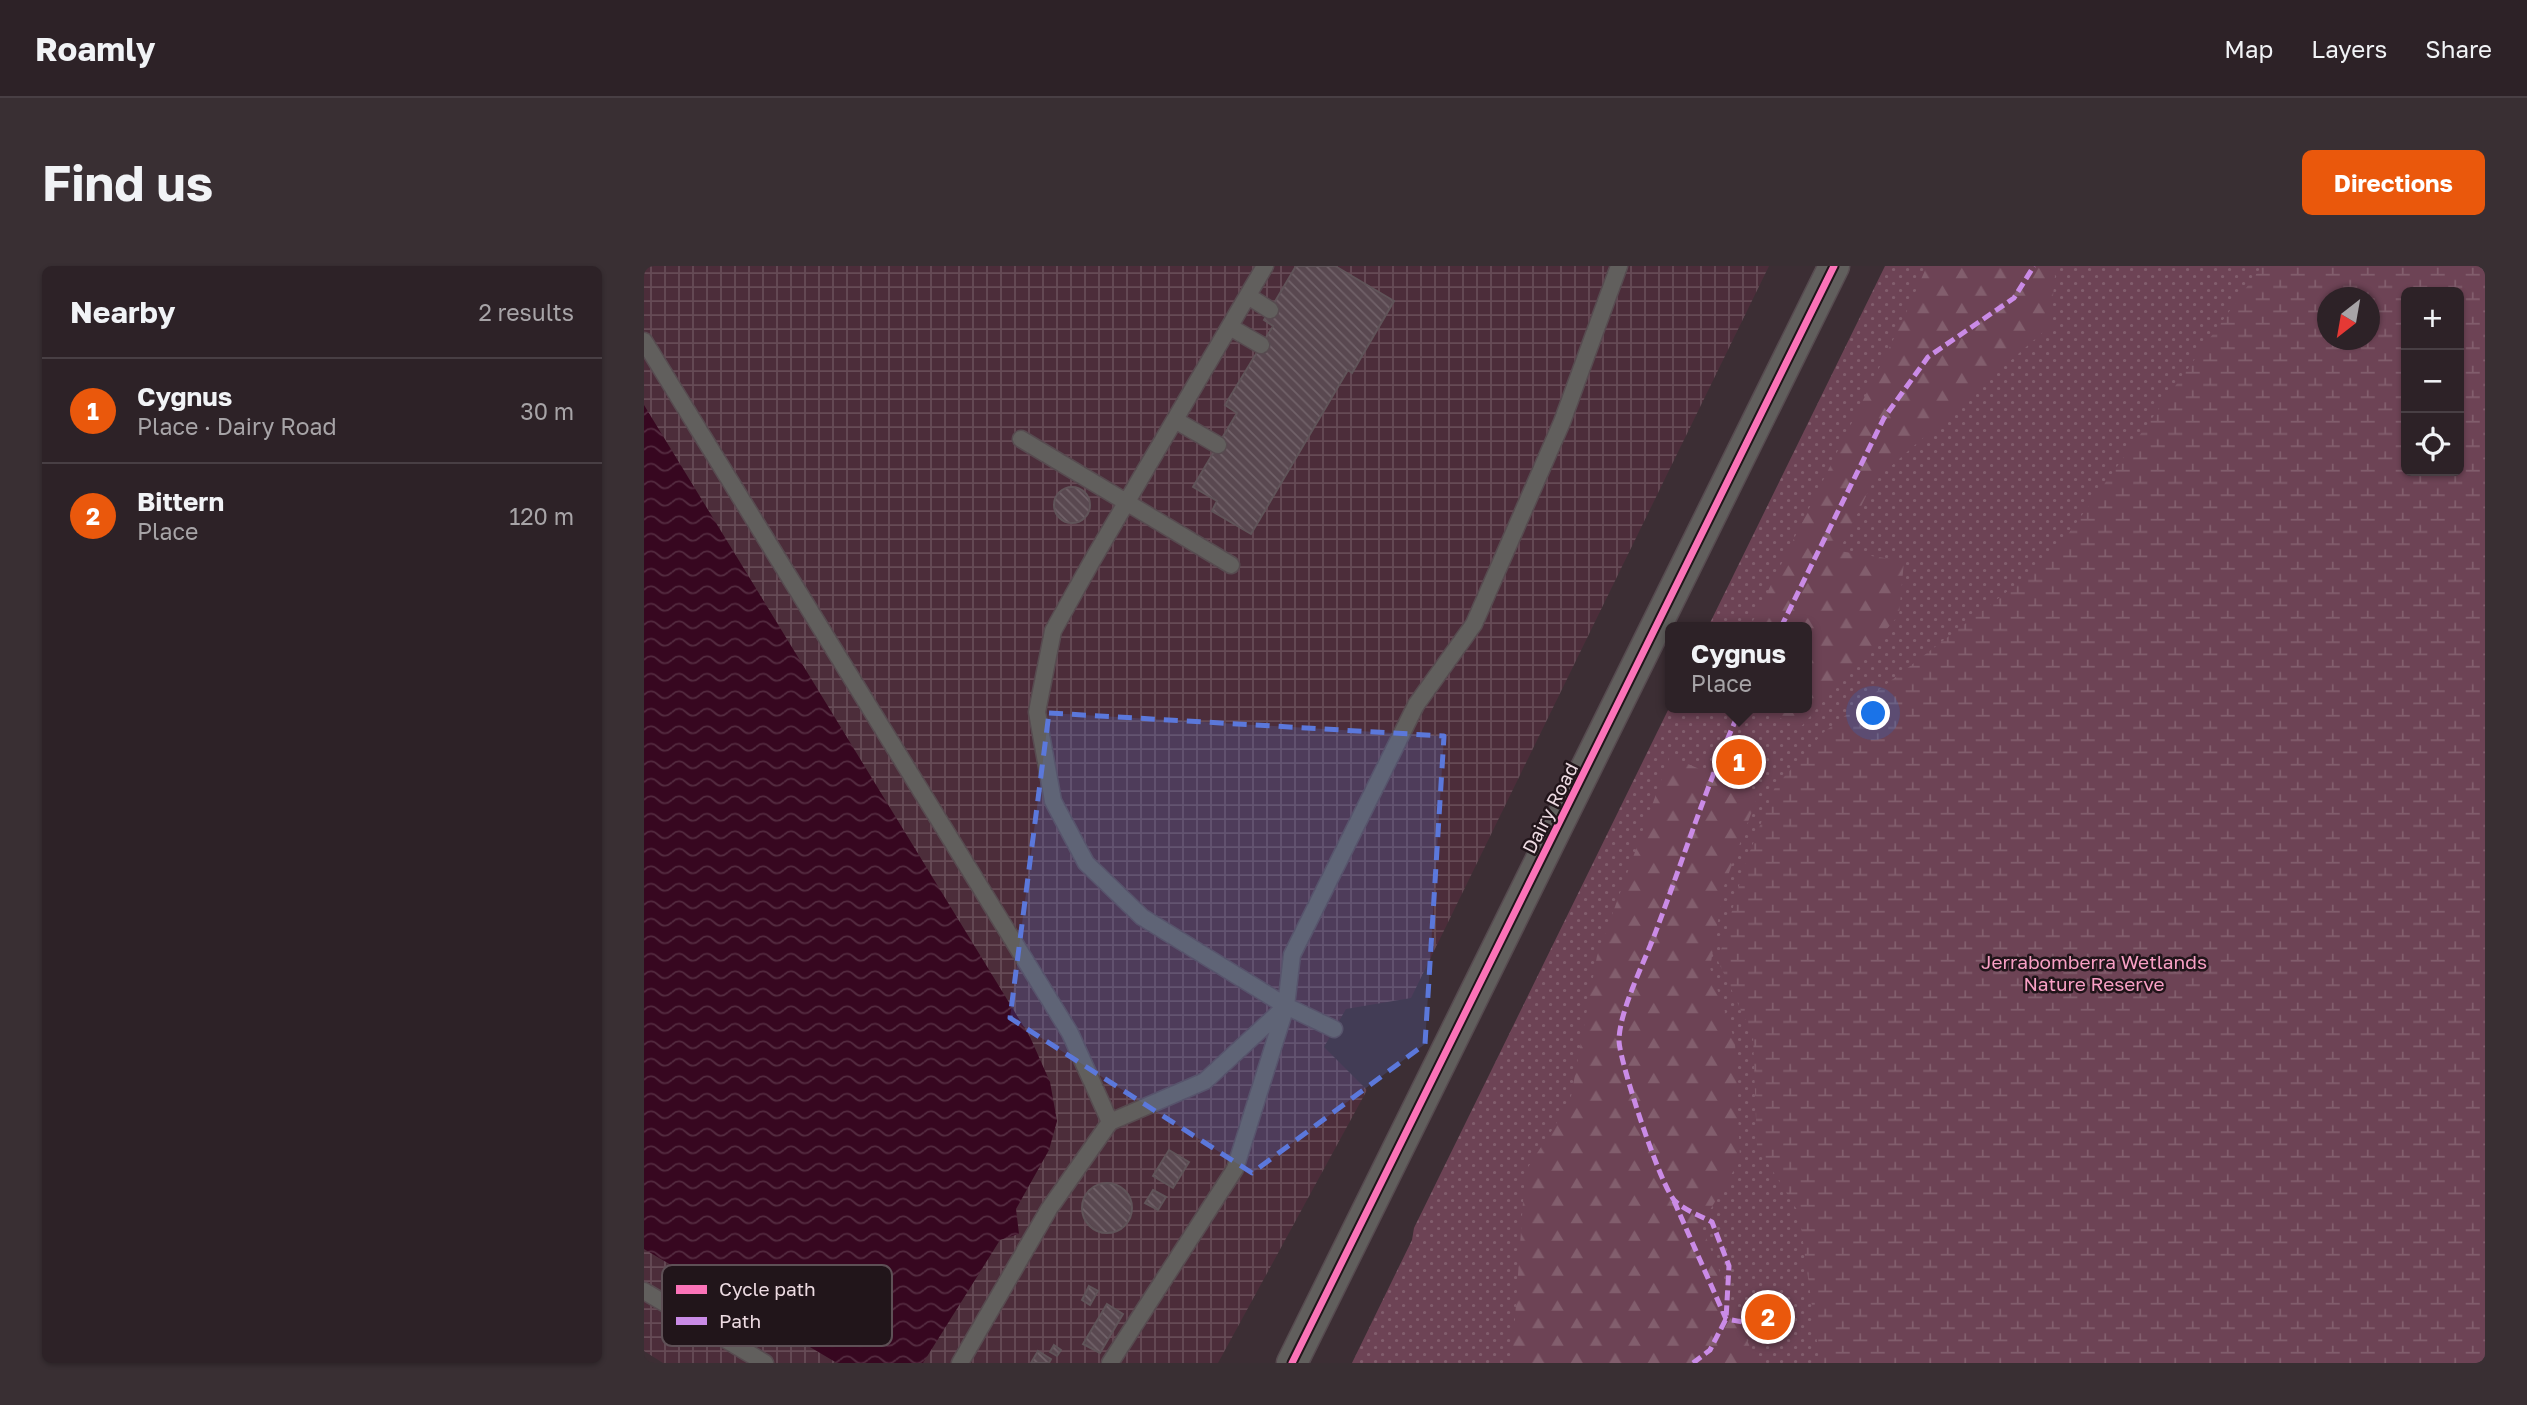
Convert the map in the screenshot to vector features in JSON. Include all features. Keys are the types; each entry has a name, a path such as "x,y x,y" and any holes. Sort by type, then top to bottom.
{"street":[{"name":"Dairy Road","path":"1292,1363 1625,694 1834,266"}],"lane":[{"path":"1265,266 1053,631 1037,712 1053,801 1086,863 1142,917 1286,1006 1334,1029"},
{"path":"1110,1363 1235,1169 1286,1006 1292,955 1416,705 1474,624 1562,422 1619,266"},
{"path":"1248,296 1270,310"},
{"path":"1230,327 1261,345"},
{"path":"644,341 1070,1033 1110,1122"},
{"path":"1175,419 1218,445"},
{"path":"1021,439 1231,565"},
{"path":"960,1363 1049,1209 1110,1122 1205,1081 1286,1006"},
{"path":"644,1291 662,1302"},
{"path":"736,1346 765,1363"}],"highlighted area":[{"path":"1049,713 1444,736 1425,1044 1252,1173 1010,1018"}],"shaded area":[{"path":"644,266 1769,266 1411,998 1346,1009 1324,1047 1367,1090 1218,1363 663,1363 644,1351"}],"green space":[{"name":"Jerrabomberra Wetlands Nature Reserve","path":"1885,266 2485,266 2485,1363 1352,1363 1412,1240 1414,1228 1667,713 1812,713 1812,622 1710,622"},
{"path":"1927,266 2053,266 2055,276 2050,326 1873,482 1839,551 1904,561 1899,615 1799,729 1772,713 1812,713 1812,622 1752,622 1901,324"},
{"name":"Jerrabomberra Wetlands Nature Reserve","path":"2262,266 2485,266 2485,1363 1820,1363 1799,1213 1757,1146 1753,1036 1718,961 1745,864 1775,787 1824,732 2051,558"},
{"path":"1670,756 1758,795 1724,886 1710,968 1735,1041 1740,1160 1701,1225 1758,1363 1512,1363 1525,1172 1570,1102 1597,956"}],"water":[{"path":"644,405 1030,1037 1050,1082 1057,1121 1049,1150 1016,1209 1019,1234 1000,1240 923,1363 837,1363 808,1346 892,1346 892,1265 671,1265 644,1249"}],"building":[{"path":"1296,266 1335,266 1394,301 1352,373 1348,370 1251,534 1212,511 1217,501 1193,487 1237,413 1225,405 1273,326 1264,320"},
{"path":"1072,487 1085,492 1090,505 1085,518 1072,523 1059,518 1054,505 1059,492"},
{"path":"1737,742 1757,752 1744,779 1723,768"},
{"path":"1169,1150 1189,1162 1173,1188 1153,1176"},
{"path":"1107,1183 1125,1190 1132,1208 1125,1226 1107,1233 1089,1226 1082,1208 1089,1190"},
{"path":"1153,1190 1166,1197 1158,1210 1145,1203"},
{"path":"1089,1286 1098,1291 1090,1305 1082,1300"},
{"path":"1775,1301 1786,1334 1764,1341 1753,1309"},
{"path":"1107,1304 1123,1314 1100,1353 1083,1344"},
{"path":"1054,1345 1061,1350 1057,1356 1050,1352"},
{"path":"1038,1351 1051,1359 1049,1363 1031,1363"}],"marked path":[{"path":"1783,622 1884,418 1928,357 2014,298 2034,266"},
{"path":"1693,1363 1710,1350 1726,1319 1729,1266 1712,1222 1675,1201 1660,1174 1626,1073 1619,1041 1628,1001 1739,713"},
{"path":"1674,1201 1726,1319 1759,1325"}],"cycle path":[{"path":"1292,1363 1834,266"}],"place":[{"name":"Cygnus","path":"1739,762"},
{"name":"Bittern","path":"1768,1317"}]}
